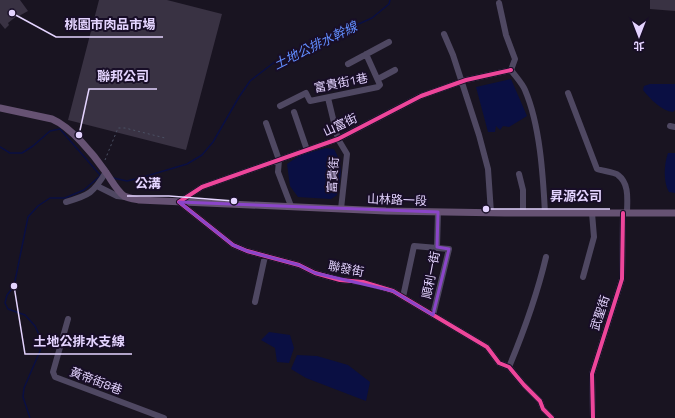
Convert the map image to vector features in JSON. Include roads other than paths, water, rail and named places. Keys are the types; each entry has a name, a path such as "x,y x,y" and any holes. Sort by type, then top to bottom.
{"main road":[{"path":"0,108 60,122 77,138 123,194"},
{"name":"山林路一段","path":"123,194 139,200 341,209 523,214 675,213"}],"street":[{"path":"499,3 506,35 515,59 510,70 524,89 535,123 543,174 545,214"},
{"path":"444,34 453,54 462,81 488,169 491,213"},
{"path":"348,64 390,42"},
{"name":"富貴街1巷","path":"280,106 306,93 310,101 378,87 380,85 378,79 366,54"},
{"path":"378,79 395,70"},
{"name":"山富街","path":"179,202 202,187 338,139 421,96 462,81 510,70"},
{"name":"武聖街","path":"568,93 597,168 618,174 625,185 627,195 622,279 592,374 593,418"},
{"name":"富貴街","path":"328,98 338,139 347,154 341,209"},
{"path":"294,112 307,150"},
{"path":"266,123 279,160 278,172 290,206"},
{"path":"66,202 87,196 97,186 106,172"},
{"path":"519,174 523,190 523,214"},
{"path":"97,186 117,196 123,194"},
{"name":"聯發街","path":"179,202 233,244 247,252 299,265 315,273 340,280 363,282 393,291 403,296 433,316 487,348 499,363 509,367 540,401 544,410 552,418"},
{"path":"403,296 414,246 437,247 438,212"},
{"path":"583,276 594,237 592,213"},
{"name":"順利一街","path":"433,316 449,248 437,247"},
{"path":"255,302 265,256"},
{"path":"509,367 529,316 540,283 546,257"},
{"name":"黃帝街8巷","path":"68,319 53,372 55,377 164,418"}],"waterway":[{"name":"土地公排水幹線","path":"113,178 127,181 140,178 187,164 202,155 213,142 250,81 276,61 372,18 389,4 390,0"},
{"name":"土地公排水幹線","path":"0,147 10,153 22,153 33,146 50,131 60,129 101,176"},
{"path":"30,418 23,397 24,388 40,351 41,339 35,326 25,315 8,309 5,303 7,295 14,286 28,217 38,206 50,198 65,198 84,190 100,176"}],"place":[{"name":"桃園市肉品市場","path":"12,13"},
{"name":"聯邦公司","path":"79,135"},
{"name":"公溝","path":"234,201"},
{"name":"昇源公司","path":"486,209"},
{"name":"土地公排水支線","path":"14,286"}]}
